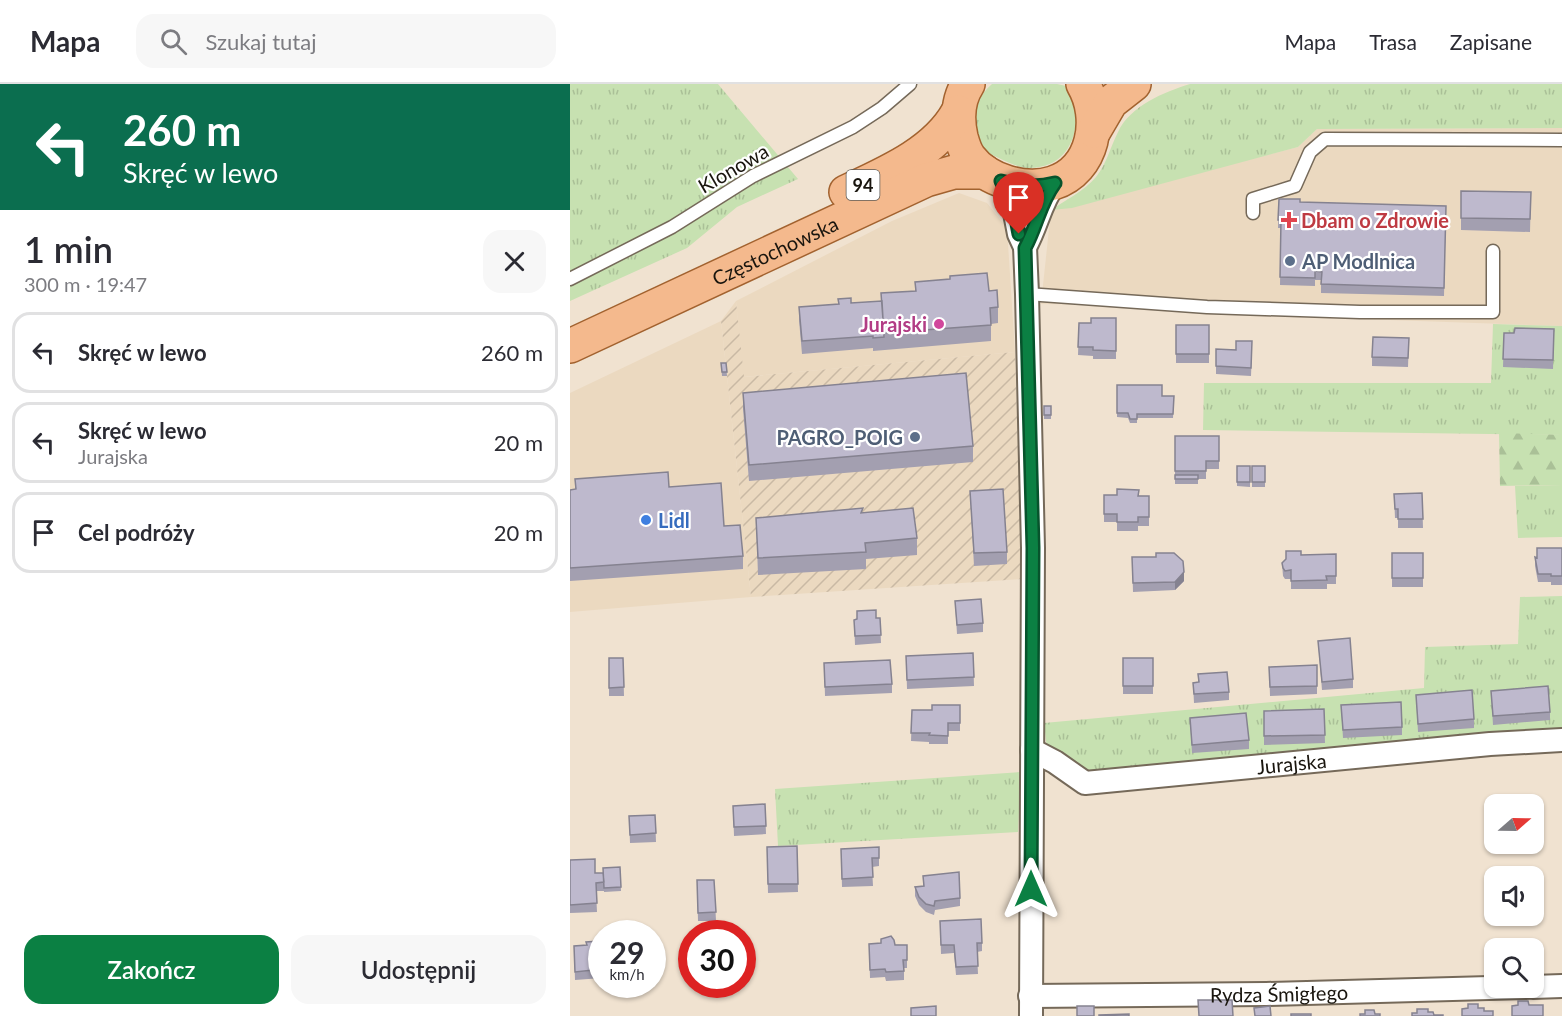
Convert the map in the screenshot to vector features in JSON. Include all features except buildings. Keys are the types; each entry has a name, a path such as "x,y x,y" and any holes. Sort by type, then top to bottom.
{"main road":[{"path":"1083,84 1091,103 1094,131"},
{"path":"1055,183 1078,166 1091,144 1094,131 1111,102 1134,84"},
{"name":"94","path":"963,98 960,131 969,158 993,176 1029,186 1055,183"},
{"name":"Częstochowska","path":"570,321 875,178 913,157 940,137 963,98"},
{"name":"Częstochowska","path":"570,346 926,180 954,172 993,176"}],"street":[{"path":"993,176 1014,208 1019,234 1025,248 1033,548 1030,1006"},
{"path":"1025,248 1033,233 1040,208 1055,183"},
{"name":"Jurajska","path":"1032,750 1055,762 1085,783 1490,744 1562,740"},
{"path":"1544,987 1562,986"},
{"name":"Rydza Śmigłego","path":"1030,1006 1266,994 1484,988"}],"lane":[{"name":"Klonowa","path":"570,279 672,227 753,176 853,127 882,108 910,84"},
{"path":"1253,213 1253,199 1295,186 1310,152 1325,139 1562,140"},
{"path":"1027,294 1207,307 1360,312 1493,312 1493,251"}],"shaded area":[{"path":"1562,128 1562,326 1274,316 1255,307 1041,304 1051,210 1298,147 1317,129"},
{"path":"959,193 987,203 1007,228 1015,352 743,377 736,301 892,221"},
{"path":"736,301 744,377 1015,352 1022,579 751,597 721,321"},
{"path":"721,321 751,597 570,612 570,393"}],"green space":[{"path":"570,84 718,84 798,179 737,207 687,248 570,301"},
{"path":"992,84 1057,84 1071,87 1075,101 1075,128 1072,141 1065,152 1044,166 1029,168 1017,166 980,151 975,115 980,99"},
{"path":"1190,84 1562,84 1562,128 1317,129 1298,147 1072,208 1051,210 1080,191 1096,177 1123,123 1139,107 1169,91"},
{"path":"1493,324 1562,326 1562,435 1203,430 1204,383 1491,383"},
{"path":"1499,433 1562,435 1562,485 1500,486"},
{"path":"1562,485 1562,537 1518,538 1515,486"},
{"path":"1562,596 1562,732 1050,775 1044,723 1424,688 1425,647 1518,644 1520,597"},
{"path":"1021,772 1018,832 778,846 775,789"}],"place":[{"name":"Dbam o Zdrowie","path":"1289,220"},
{"name":"AP Modlnica","path":"1290,261"},
{"name":"Jurajski","path":"939,324"},
{"name":"PAGRO_POIG","path":"915,437"},
{"name":"Lidl","path":"646,520"}],"route":[{"path":"1019,234 1011,198 1001,181 1029,186 1055,183 1040,208 1033,233 1025,248 1033,548 1031,889"}]}
